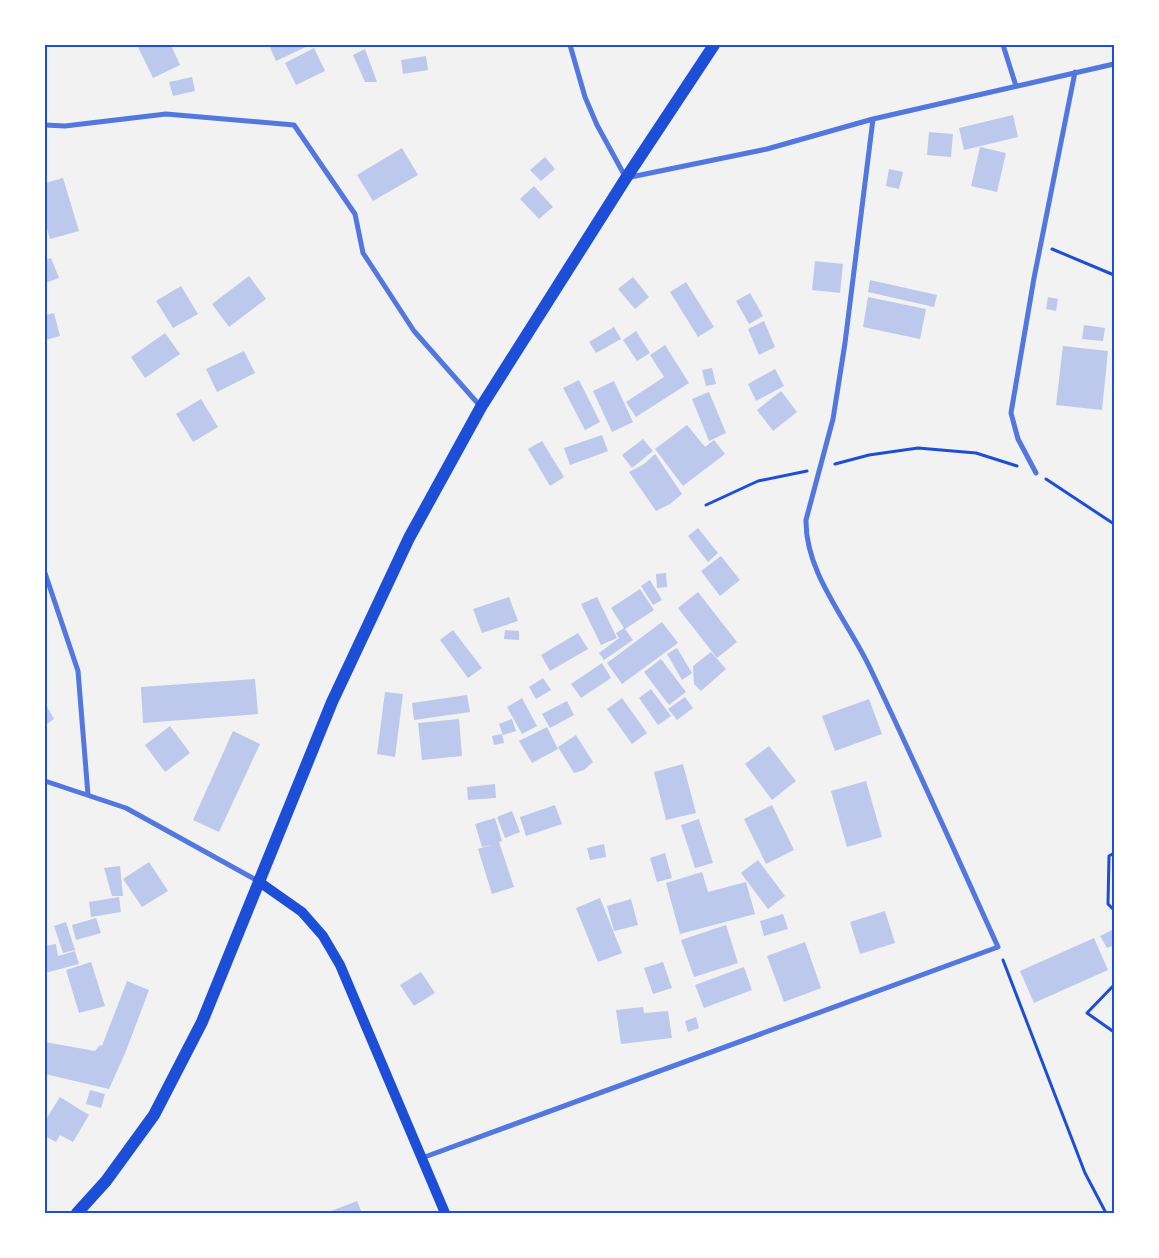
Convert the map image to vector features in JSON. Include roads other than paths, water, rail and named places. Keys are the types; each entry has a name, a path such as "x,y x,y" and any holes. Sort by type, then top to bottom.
{"main road":[{"path":"77,1213 106,1181 154,1115 202,1022 332,702 408,538 481,407 626,178 714,45"},
{"path":"258,881 302,912 323,936 336,958 445,1213"}],"street":[{"path":"570,45 585,97 597,125 626,178 767,148 873,119 1114,64"},
{"path":"1003,45 1016,86"},
{"path":"1036,472 1018,439 1011,413 1041,244 1075,72"},
{"path":"45,125 65,126 166,114 294,125 355,214 363,253 414,331 481,407"},
{"path":"422,1158 998,947 873,674 859,645 821,580 809,549 806,535 806,520 833,419 845,343 873,119"},
{"path":"45,573 78,671 88,795"},
{"path":"45,781 126,808 258,881"}]}
